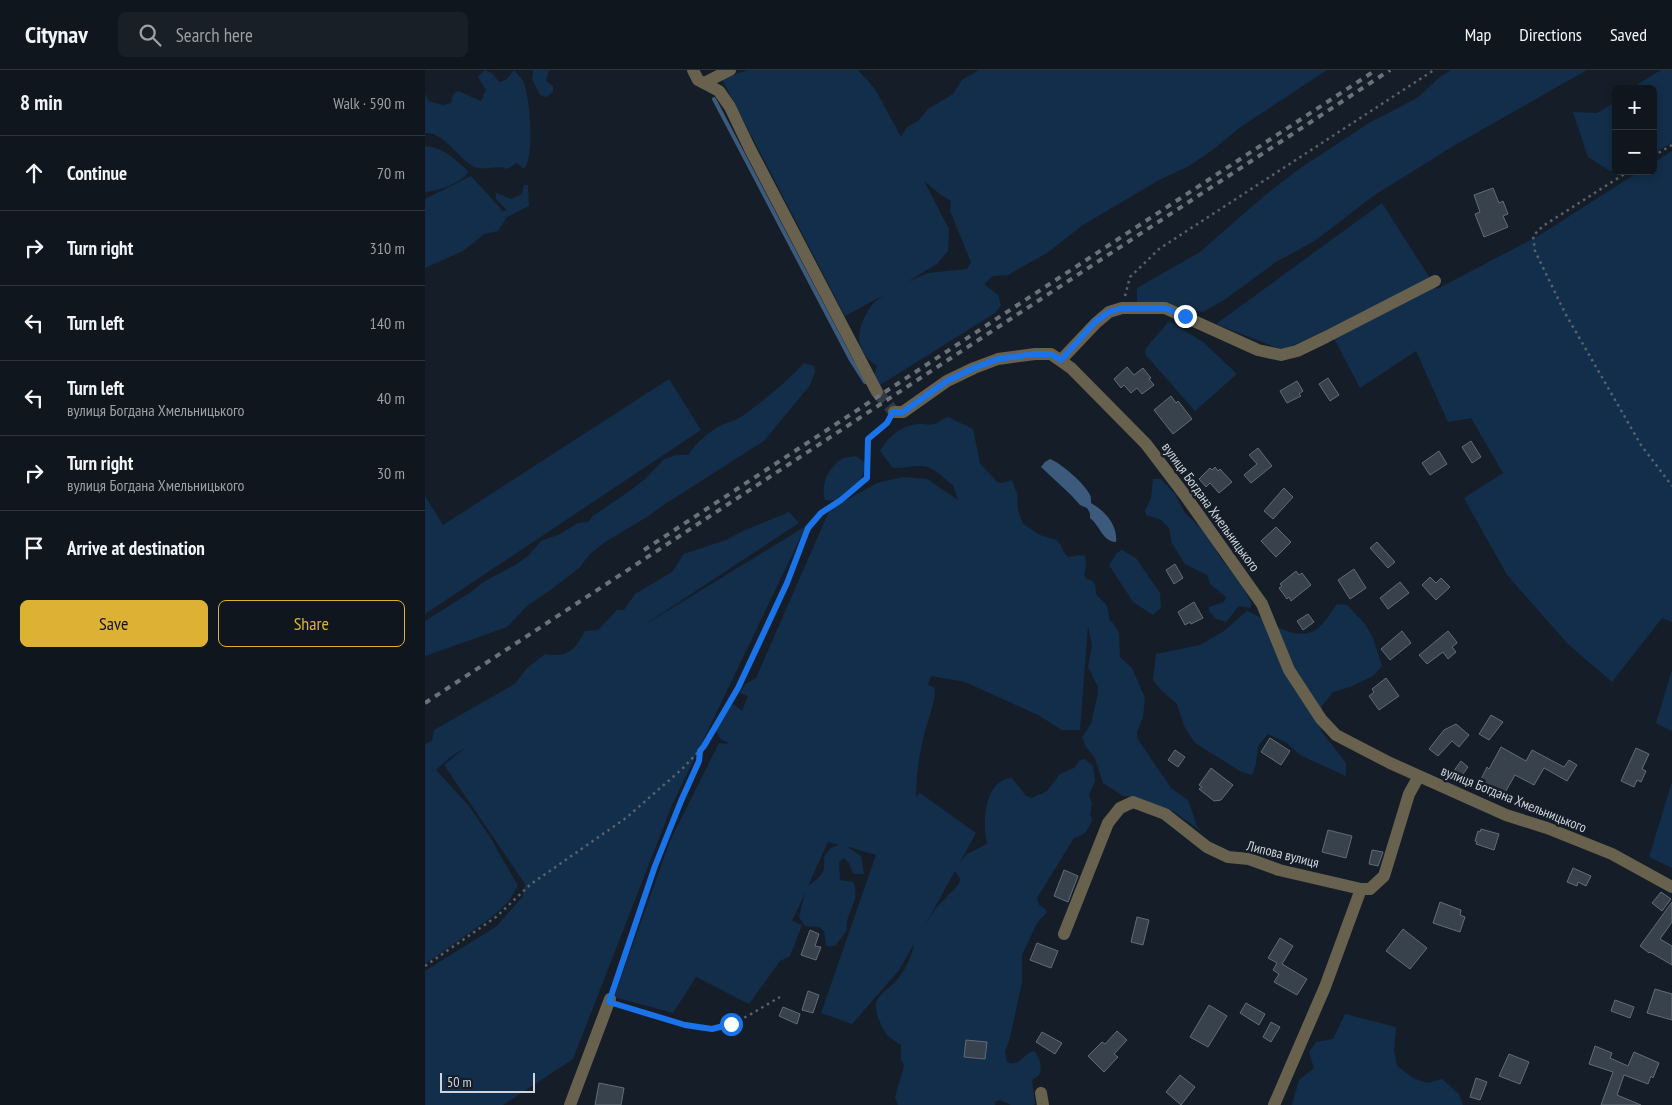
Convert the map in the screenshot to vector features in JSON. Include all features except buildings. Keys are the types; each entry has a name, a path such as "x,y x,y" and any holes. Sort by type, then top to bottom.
{"street":[{"path":"693,70 699,80 719,91 730,108 749,149 877,392"},
{"path":"705,83 730,70"},
{"path":"893,412 903,412 947,381 998,359 1035,354 1051,354 1061,360 1095,322 1109,312 1122,308 1165,308 1258,350 1281,356 1297,351 1326,337 1435,280"},
{"name":"вулиця Богдана Хмельницького","path":"1061,360 1146,444 1223,547 1262,604 1289,670 1321,719 1336,735 1419,776 1506,815 1547,828 1612,854 1672,887"},
{"path":"1274,1105 1325,987 1361,889 1370,889 1384,876 1409,794 1419,776"},
{"name":"Липова вулиця","path":"1064,934 1108,822 1120,808 1133,802 1165,814 1207,847 1228,857 1249,859 1279,870 1361,889"},
{"path":"570,1105 609,1000"}],"path":[{"path":"1122,308 1130,277 1159,249 1434,70"},
{"path":"1657,154 1672,145"},
{"path":"1623,175 1543,226 1533,236 1535,251 1565,312 1613,398 1641,445 1672,486"},
{"path":"425,966 496,917 531,884 626,818 700,751 738,688 787,583 808,528 821,513 841,500 867,478 868,439 887,423 893,412"},
{"path":"700,751 699,761 655,866 609,1000 685,1025 712,1029 731,1024 780,997"}],"shaded area":[{"path":"485,70 492,73 499,82 506,80 514,70 524,83 530,114 530,140 527,162 524,169 517,163 507,169 499,167 477,168 444,140 438,136 425,133 425,94 429,101 443,105 451,103 453,95 458,91 481,101 486,90 478,77"},
{"path":"533,70 549,70 546,81 553,86 553,92 547,97 540,95 532,79"},
{"path":"748,70 858,70 875,89 901,137 907,127 918,121 928,109 953,94 962,80 979,70 1327,70 1242,126 1189,166 1159,180 1083,225 1047,253 1008,275 993,276 984,284 998,295 1001,305 995,313 880,385 874,376 877,366 863,353 859,338 867,313 873,304 884,295 845,316 722,79","holes":["924,181 951,201 950,211 971,262 967,269 928,273 907,282 937,264 948,251 949,229"]},
{"path":"1451,70 1587,70 1455,145 1373,196 1316,240 1276,262 1224,300 1203,312 1137,304 1137,288 1200,252 1264,196 1299,169 1369,123 1417,98 1440,77"},
{"path":"1661,70 1672,70 1672,143 1657,151 1657,85 1637,85"},
{"path":"1612,104 1612,171 1588,157 1573,112 1597,113"},
{"path":"425,146 437,148 447,154 468,172 455,183 425,192"},
{"path":"1672,151 1672,622 1662,618 1612,682 1568,644 1507,575 1464,498 1503,473 1471,418 1448,422 1416,351 1360,388 1329,329 1283,350 1216,324 1382,203 1437,289 1540,235 1634,175 1657,175 1657,160"},
{"path":"471,176 502,210 500,212 507,210 496,199 496,193 511,199 522,194 524,185 528,185 529,206 507,217 498,231 484,234 463,251 425,268 425,199"},
{"path":"1169,321 1203,342 1237,374 1195,411 1145,354 1146,348"},
{"path":"804,363 814,366 815,372 810,385 764,441 605,542 590,554 579,568 528,605 507,627 425,656 425,621 485,581 517,564 529,555 541,541 560,534 578,523 588,522 593,516 646,478 664,459 676,455 688,455 706,435 750,411 782,385"},
{"path":"669,379 701,430 425,614 425,496 443,525"},
{"path":"948,417 973,429 980,463 997,482 1002,483 1012,480 1023,524 1040,535 1056,540 1069,557 1085,556 1086,566 1084,575 1086,579 1091,580 1095,584 1096,594 1107,606 1110,621 1119,633 1120,657 1132,668 1145,698 1143,717 1137,732 1137,738 1171,788 1188,800 1197,826 1201,831 1173,811 1164,812 1133,797 1123,796 1103,783 1095,758 1086,747 1082,737 1091,724 1098,693 1098,687 1088,667 1092,645 1088,626 1080,730 1062,730 1038,715 965,682 931,676 928,685 935,688 935,694 921,750 916,797 920,793 976,833 960,862 967,854 987,844 985,814 990,794 996,786 1012,778 1026,796 1032,798 1047,791 1060,774 1074,768 1080,760 1085,759 1093,766 1095,781 1089,795 1092,804 1091,823 1084,834 1074,838 1037,898 1039,905 1047,912 1037,923 1022,955 1022,982 1010,1038 1005,1052 1007,1062 1011,1063 1018,1062 1030,1052 1034,1051 1037,1056 1041,1069 1039,1075 1032,1080 1035,1104 1033,1105 1011,1105 1000,1100 995,1102 995,1105 898,1105 895,1097 904,1064 901,1060 901,1045 885,1032 879,1020 876,1002 881,994 895,982 904,969 914,944 899,970 852,1024 821,1013 876,855 846,846 861,856 864,874 853,874 849,863 844,858 839,862 840,880 853,882 855,889 847,930 836,945 829,947 826,945 824,931 819,927 805,926 799,917 805,893 792,921 802,925 790,956 780,961 749,1004 696,977 673,1013 614,997 670,841 719,743 727,744 729,741 721,739 715,730 716,727 725,712 733,704 742,711 748,696 740,693 745,684 756,678 830,509 877,483 903,477 927,479 958,500 953,485 936,471 921,466 893,468 880,451 891,437 906,427 918,424 932,425","holes":["828,842 839,845 831,848 824,856 822,874 808,886","955,871 960,879 959,884 936,908 925,925"]},
{"path":"856,456 865,463 863,474 858,484 841,499 825,500 825,482 830,470 844,458"},
{"path":"1050,459 1066,469 1087,490 1091,503 1106,514 1113,524 1116,542 1111,541 1105,536 1090,518 1087,508 1080,505 1041,467"},
{"path":"1153,479 1161,479 1175,494 1185,513 1207,534 1219,556 1241,584 1252,604 1250,608 1239,606 1226,622 1216,619 1209,611 1209,607 1224,602 1226,597 1210,584 1207,575 1185,564 1172,543 1169,528 1161,520 1146,515 1145,511 1151,498"},
{"path":"789,512 799,523 641,627 806,526 672,805 573,1059 503,1105 425,1105 425,971 497,926 523,896 525,884 444,765 466,747 449,758 436,770 469,806 490,837 518,886 508,902 493,916 425,964 425,744 432,741 434,730 515,684 526,669 545,654 560,655 570,651 578,643 585,631 598,630 617,610 624,610 635,594 672,572 684,554 726,540"},
{"path":"1122,550 1136,558 1160,593 1161,608 1153,615 1133,602 1109,565 1117,553"},
{"path":"1337,604 1347,605 1365,624 1373,638 1382,666 1373,676 1350,687 1333,692 1322,706 1321,731 1346,763 1346,776 1302,756 1285,742 1268,734 1258,746 1256,764 1252,775 1240,771 1195,743 1185,728 1177,704 1153,680 1156,654 1200,645 1224,631 1247,611 1281,629 1299,634 1317,629"},
{"path":"1672,670 1672,731 1656,723"},
{"path":"1672,782 1672,868 1649,857"},
{"path":"1345,1014 1396,1027 1394,1050 1397,1066 1413,1078 1427,1083 1442,1079 1459,1094 1463,1105 1292,1105 1299,1080 1314,1068 1309,1052 1316,1042 1333,1039"}],"waterway":[{"path":"714,99 851,360 865,382"}],"tunnel":[{"path":"877,392 894,412"}],"railway":[{"path":"644,550 1376,70"},
{"path":"425,703 1390,70"}],"route":[{"path":"731,1024 712,1029 685,1025 609,1002 655,866 699,761 700,751 738,688 787,583 808,528 821,513 841,500 867,478 869,460 868,439 887,423 893,412 903,412 947,381 998,359 1017,358 1035,354 1051,354 1061,360 1095,322 1109,312 1122,308 1165,308 1185,316"}]}
